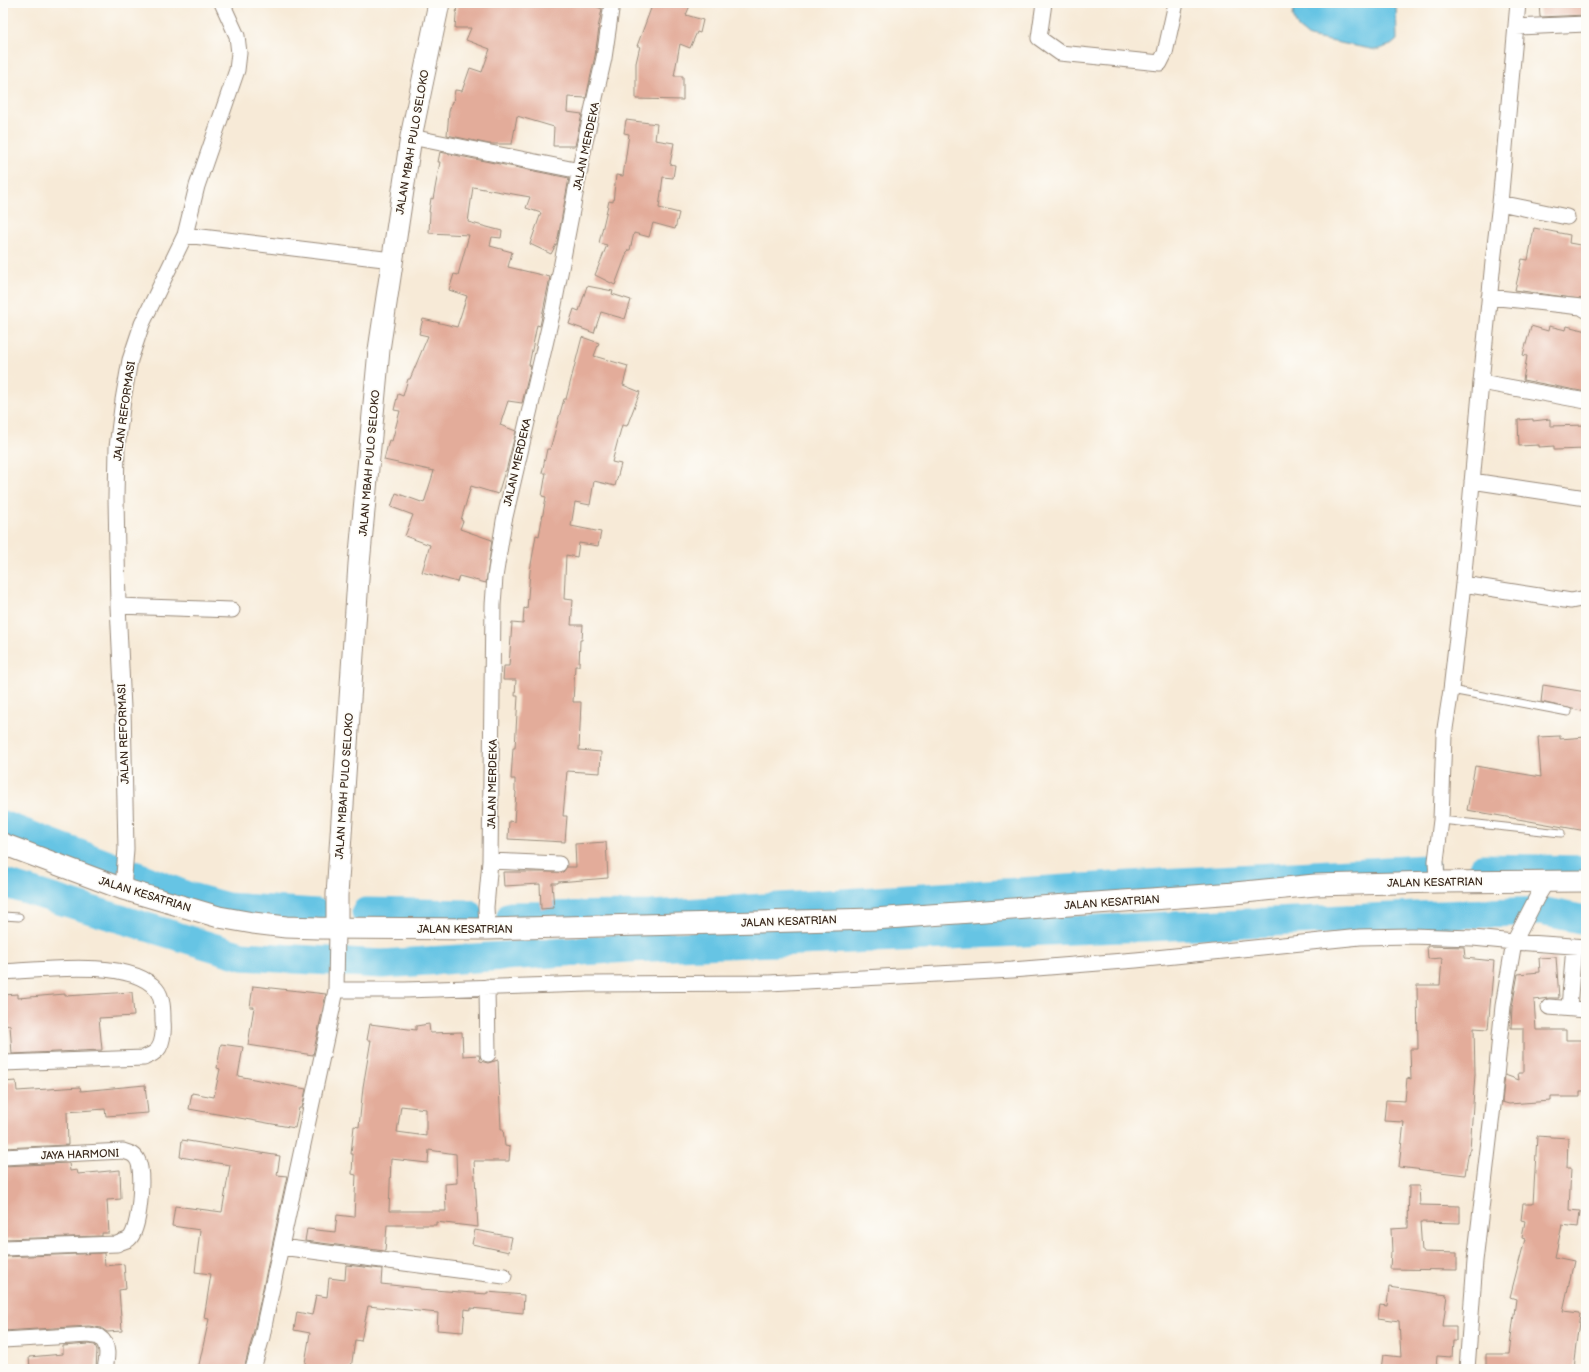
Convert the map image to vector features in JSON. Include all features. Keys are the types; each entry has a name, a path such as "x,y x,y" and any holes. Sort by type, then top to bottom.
{"street":[{"name":"JALAN REFORMASI","path":"124,883 126,849 124,708 118,606 116,498 118,446 130,360 142,324 185,235 197,186 237,70 239,53 237,36 222,3"},
{"name":"JALAN MBAH PULO SELOKO","path":"337,929 337,895 359,564 379,350 411,137 439,3"},
{"name":"JALAN MERDEKA","path":"487,918 490,861 493,605 495,578 510,494 552,310 604,58 612,3"},
{"path":"1044,3 1039,38 1060,53 1160,63 1165,53 1176,3"},
{"path":"1437,871 1441,820 1444,735 1451,690 1463,584 1518,3"},
{"path":"1516,27 1586,24"},
{"path":"411,137 580,171"},
{"path":"1500,203 1567,217"},
{"path":"185,235 392,260"},
{"path":"1489,297 1581,307 1586,310"},
{"path":"1481,382 1586,401"},
{"path":"1472,480 1586,498"},
{"path":"1463,584 1571,601 1586,598"},
{"path":"118,606 232,610"},
{"name":"JALAN KESATRIAN","path":"3,844 124,883 219,917 286,927 337,929 487,918 874,919 1227,894 1437,871 1542,889 1586,881"},
{"path":"490,861 559,864"},
{"path":"1467,1369 1475,1261 1503,1006 1516,938 1542,889"},
{"path":"253,1369 262,1337 336,983 337,929"},
{"path":"336,983 487,996 626,984 769,983 1012,970 1144,959 1360,937 1516,938 1580,946 1569,1008"},
{"path":"3,972 63,969 111,969 137,976 151,984 157,990 162,1000 164,1023 162,1041 156,1052 144,1058 3,1063"},
{"path":"487,996 488,1054"},
{"path":"1549,1007 1586,1010"},
{"name":"JAYA HARMONI","path":"3,1157 123,1151 132,1154 138,1160 140,1170 140,1202 135,1228 129,1239 117,1244 3,1248"},
{"path":"281,1247 504,1276"},
{"path":"3,1340 89,1335 99,1338 106,1345 107,1355 105,1369"}],"lane":[{"path":"1451,690 1568,712"},
{"path":"1441,820 1560,833"},
{"path":"3,916 18,916"}],"water":[{"path":"1295,3 1396,3 1397,40 1391,45 1376,50 1309,37 1298,28 1293,16"}],"building":[{"path":"457,3 588,3 602,9 595,56 586,98 568,97 567,112 582,114 575,146 553,146 554,127 517,116 512,144 489,144 447,135 449,112 452,101 453,102 455,90 462,91 470,68 482,72 490,49 466,40 471,28 455,28"},
{"path":"653,3 691,3 686,15 703,20 700,33 697,32 690,48 680,44 674,76 683,76 683,100 636,99 636,63 640,46 637,46"},
{"path":"1539,3 1586,3 1586,15 1540,17"},
{"path":"626,120 657,124 655,140 674,143 670,164 675,165 673,178 663,177 659,208 679,213 675,229 653,223 649,237 634,233 630,250 628,250 615,285 595,275 607,245 599,243 609,201 613,202 616,175 623,176 629,134 624,133"},
{"path":"440,152 569,178 557,243 551,254 530,244 541,213 526,208 530,197 473,187 468,222 502,231 501,238 492,237 490,246 512,252 508,267 550,277 540,326 537,325 529,365 531,366 522,403 508,401 500,425 516,431 506,471 498,494 471,486 461,520 463,521 460,529 492,540 486,583 459,576 457,582 422,572 430,545 405,536 413,515 391,507 396,493 424,503 434,471 384,460 389,440 392,441 400,411 394,410 398,394 403,396 408,379 410,379 428,336 419,334 423,319 457,327 467,296 449,290 454,274 458,275 469,235 429,233 429,212 440,162 438,162"},
{"path":"1534,228 1570,235 1569,243 1586,246 1586,300 1515,290 1522,259 1528,260"},
{"path":"587,286 613,291 612,294 631,300 625,319 601,312 594,333 569,324 574,309 579,311"},
{"path":"1531,326 1548,331 1549,326 1566,330 1567,326 1586,331 1586,392 1523,380 1527,356 1523,355"},
{"path":"582,337 599,343 594,356 628,366 623,385 640,392 627,426 622,425 612,462 621,464 615,486 594,481 590,505 575,502 571,526 601,532 598,546 579,543 577,557 566,555 564,599 573,600 571,625 583,625 582,640 580,640 579,666 575,666 573,702 581,702 579,750 601,752 600,773 567,771 563,816 567,816 565,842 508,839 509,821 514,822 516,792 515,779 511,779 513,748 515,748 518,696 515,696 516,680 503,680 504,666 509,666 512,623 523,624 524,608 527,609 530,571 536,535 539,536 546,497 542,496 546,473 542,473 547,449 550,449 564,399 566,399"},
{"path":"1533,419 1533,421 1550,419 1550,426 1586,425 1586,449 1554,450 1554,446 1519,446 1518,420"},
{"path":"1543,685 1586,692 1586,712 1541,702"},
{"path":"1560,736 1560,739 1586,737 1586,831 1467,810 1475,766 1541,777 1538,737"},
{"path":"606,842 608,878 552,883 554,908 541,909 540,884 504,886 503,872 563,872 567,867 576,867 575,844"},
{"path":"1427,946 1464,947 1465,958 1494,961 1488,1029 1474,1028 1475,1074 1470,1150 1465,1175 1399,1167 1404,1122 1384,1121 1386,1100 1405,1101 1407,1078 1411,1079 1410,1049 1418,1049 1417,985 1440,985 1442,958 1428,959"},
{"path":"1556,957 1559,998 1534,1000 1536,1030 1566,1030 1566,1040 1586,1040 1586,1091 1580,1091 1580,1097 1551,1097 1551,1101 1509,1104 1502,1102 1505,1075 1519,1080 1518,1073 1523,1073 1523,1028 1511,1028 1512,1007 1518,974 1540,972 1539,958"},
{"path":"253,986 326,994 313,1055 248,1045 254,1007 250,1007"},
{"path":"132,992 134,1016 99,1018 102,1050 12,1054 10,1025 3,1026 3,995 18,994 18,998 65,994 65,996"},
{"path":"370,1024 416,1030 416,1026 429,1024 430,1033 462,1032 463,1056 479,1055 480,1061 488,1063 498,1060 501,1129 503,1129 505,1146 510,1147 509,1161 474,1161 478,1227 436,1222 436,1225 387,1225 385,1251 305,1241 307,1229 335,1232 337,1215 354,1217 356,1175 352,1174 353,1154 351,1154 354,1126 359,1127 363,1087 371,1040 367,1040","holes":["401,1106 426,1109 426,1136 397,1132","429,1150 456,1154 457,1183 445,1184 446,1211 389,1211 391,1159 428,1163"]},
{"path":"221,1044 243,1047 238,1076 306,1089 302,1108 299,1108 295,1128 189,1109 192,1093 214,1097 220,1069 217,1068"},
{"path":"16,1081 17,1091 80,1087 81,1091 145,1085 148,1113 106,1116 105,1109 67,1112 68,1145 3,1148 3,1082"},
{"path":"1537,1136 1568,1138 1567,1168 1571,1168 1569,1210 1580,1211 1578,1227 1562,1225 1555,1257 1574,1261 1563,1311 1580,1313 1573,1369 1486,1369 1486,1354 1509,1354 1516,1299 1510,1297 1525,1239 1522,1238 1525,1221 1521,1220 1523,1204 1533,1204"},
{"path":"182,1140 280,1156 277,1175 287,1176 253,1335 244,1369 198,1369 209,1319 204,1318 211,1274 195,1272 200,1230 172,1226 175,1206 222,1212 230,1165 180,1157"},
{"path":"69,1163 70,1171 77,1170 78,1174 120,1170 121,1199 107,1200 109,1233 102,1233 102,1236 3,1239 3,1166"},
{"path":"1409,1186 1419,1186 1420,1205 1460,1206 1460,1223 1420,1222 1422,1252 1457,1253 1457,1270 1390,1269 1392,1252 1391,1229 1408,1228"},
{"path":"475,1230 512,1237 509,1252 472,1244"},
{"path":"104,1253 105,1266 124,1264 126,1289 119,1290 122,1331 107,1332 101,1328 89,1326 3,1331 3,1257"},
{"path":"346,1265 382,1269 381,1284 420,1289 524,1295 523,1313 471,1308 471,1310 465,1309 463,1332 437,1330 438,1313 368,1306 361,1341 355,1340 351,1369 304,1369 310,1333 294,1330 297,1312 312,1315 316,1295 327,1297 329,1278 345,1280"},
{"path":"1389,1287 1447,1295 1443,1326 1456,1326 1456,1341 1453,1341 1452,1357 1437,1356 1436,1369 1381,1369 1383,1355 1401,1357 1399,1321 1378,1318 1380,1305 1387,1306"},
{"path":"88,1344 95,1345 97,1350 96,1369 30,1369 29,1357 63,1354 63,1346"}],"waterway":[{"path":"3,825 187,896 227,907 317,913"},
{"path":"1483,868 1586,870"},
{"path":"511,916 650,915 1178,882 1425,869"},
{"path":"3,883 242,956 382,964 629,948 1540,911 1586,920"},
{"path":"366,912 469,914"}]}
